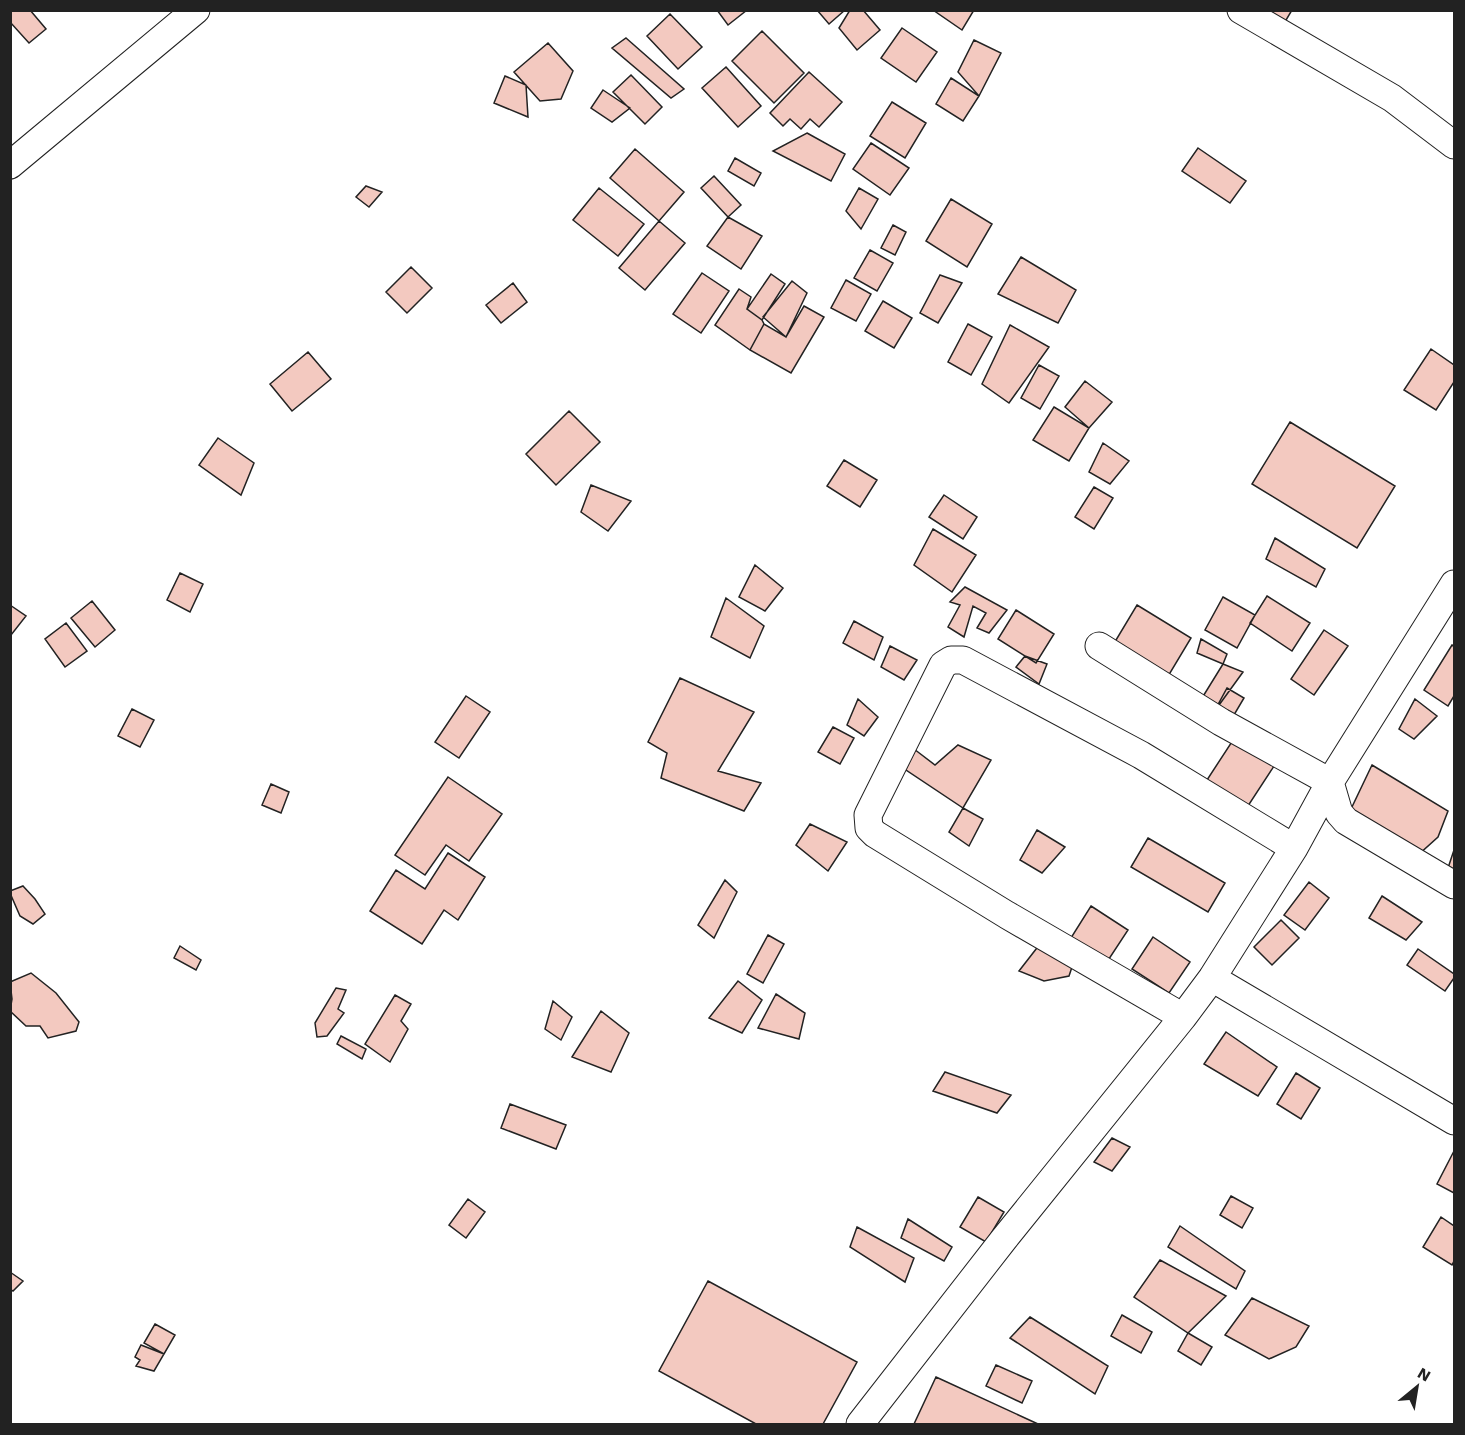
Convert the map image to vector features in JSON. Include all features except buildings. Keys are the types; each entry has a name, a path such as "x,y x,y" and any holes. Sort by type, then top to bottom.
{"street":[{"path":"10,165 196,10"},
{"path":"1241,10 1392,98 1455,146"},
{"path":"860,1425 1004,1239 1212,978 1294,848 1329,782 1455,584"},
{"path":"1099,646 1221,722 1329,782 1339,813 1346,821 1455,885"},
{"path":"1183,1017 1007,915 875,834 869,828 868,815 943,665 951,660 963,660 1141,755 1294,848"},
{"path":"1212,978 1455,1121"}]}
